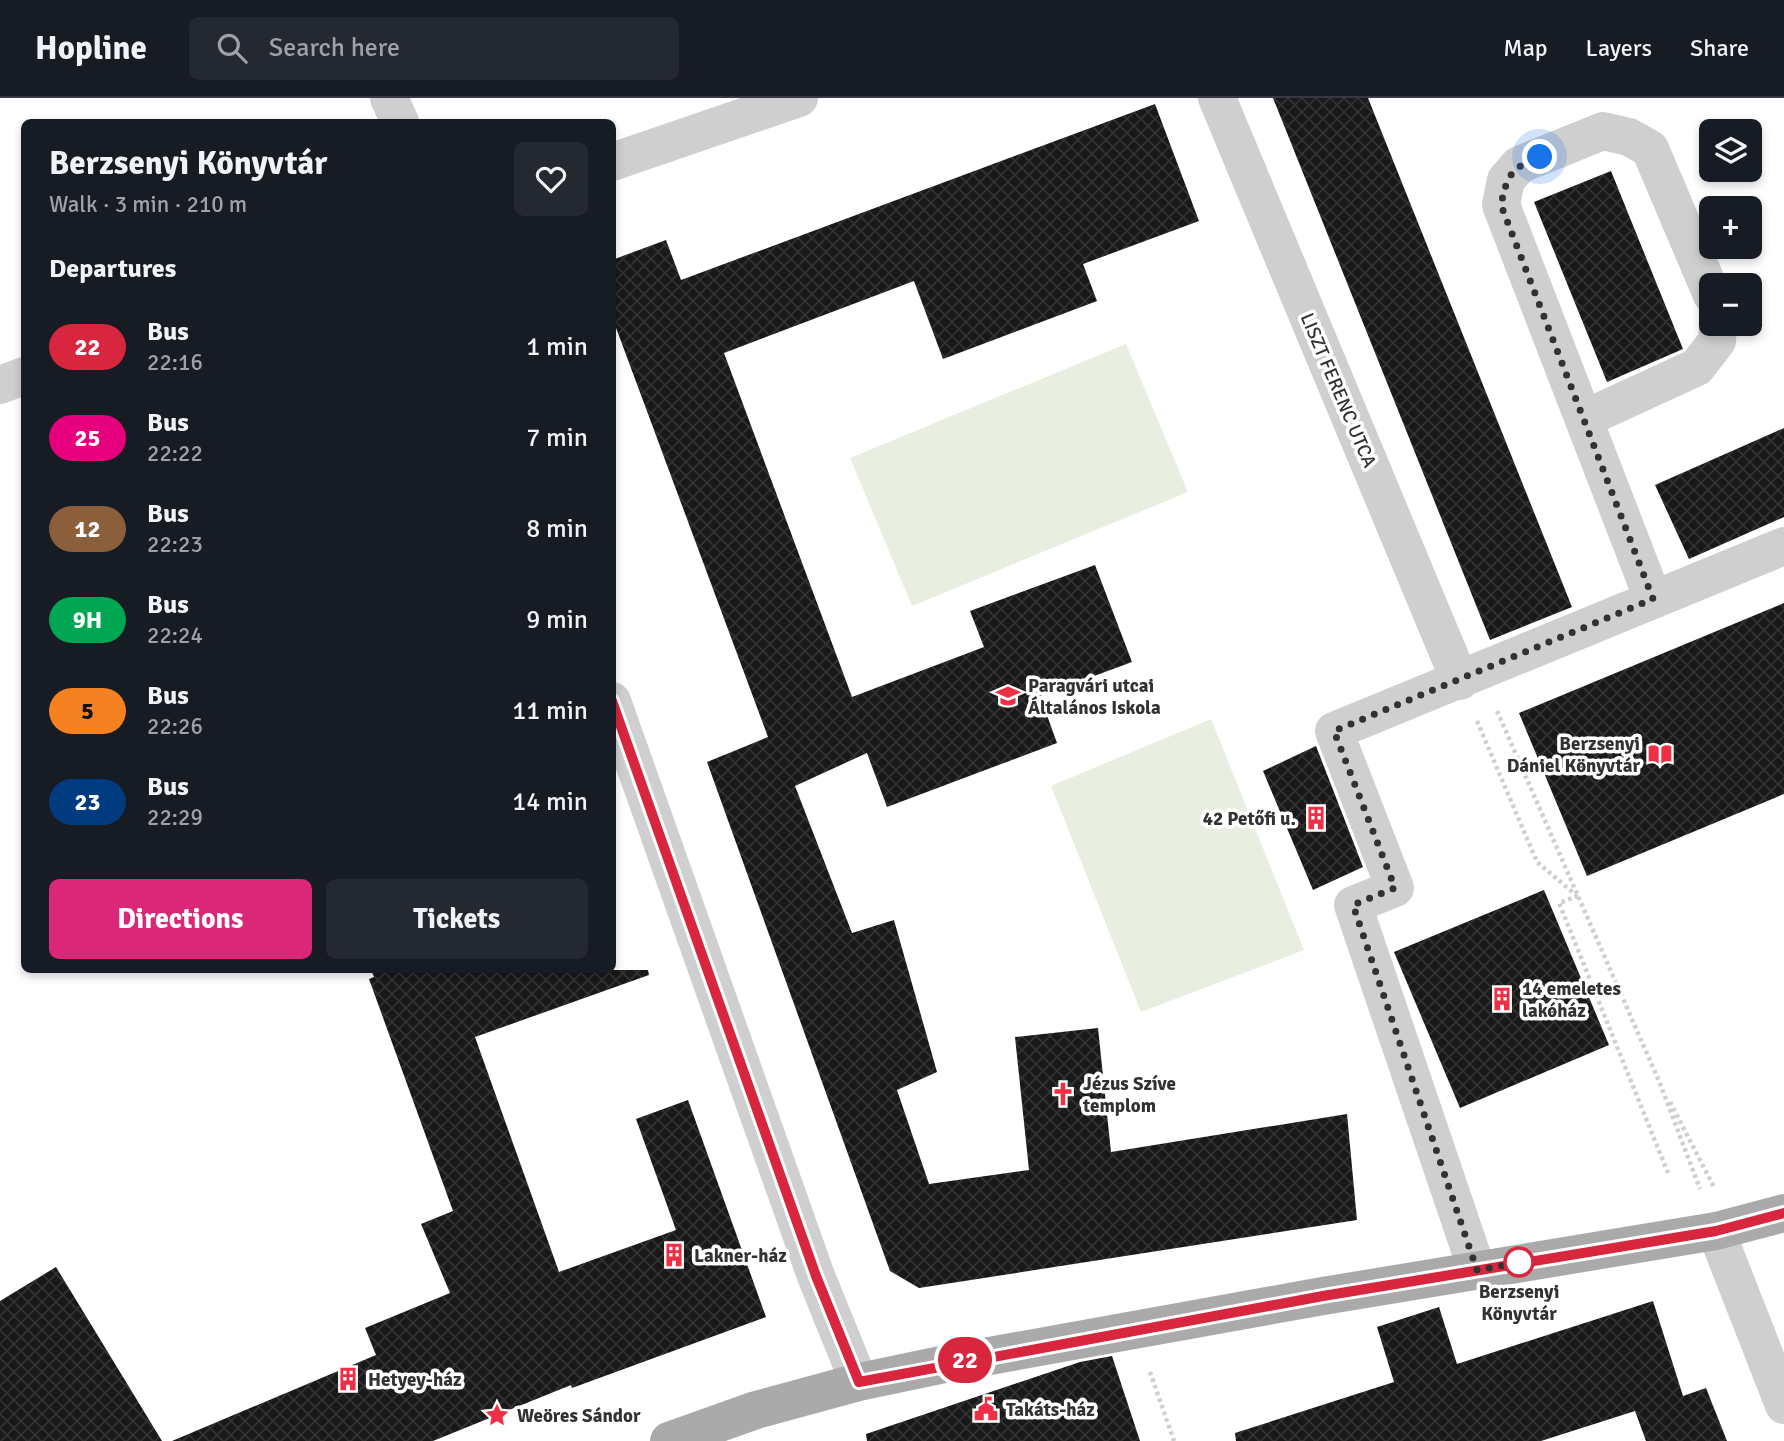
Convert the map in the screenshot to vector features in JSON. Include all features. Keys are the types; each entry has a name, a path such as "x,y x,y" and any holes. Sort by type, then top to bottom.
{"main road":[{"path":"669,1441 756,1410 859,1382 945,1364 1477,1270 1716,1231 1784,1213"}],"street":[{"path":"389,98 399,119"},
{"path":"616,161 799,98"},
{"name":"LISZT FERENC UTCA","path":"1217,98 1470,676"},
{"path":"1653,599 1501,205 1506,180 1519,165 1603,131 1629,136 1650,149 1703,273"},
{"path":"1584,419 1697,368 1717,341 1717,336"},
{"path":"0,385 21,377"},
{"path":"1477,1270 1353,905 1395,888 1334,731 1784,546"},
{"path":"616,712 816,1276 859,1382"},
{"path":"1716,1231 1784,1405"}],"path":[{"path":"1470,676 1536,862 1578,896"},
{"path":"1470,676 1578,896 1659,1081 1696,1178"},
{"path":"1578,896 1559,903 1668,1172"},
{"path":"1659,1081 1708,1175"},
{"path":"1136,1332 1174,1441"}],"green space":[{"path":"1126,344 1188,492 912,606 850,458"},
{"path":"1211,719 1304,950 1141,1012 1051,786"}],"building":[{"path":"1273,98 1368,98 1572,607 1490,640"},
{"path":"1155,104 1199,221 1083,264 1097,301 943,359 914,281 724,353 852,697 984,647 970,611 1095,565 1132,662 1040,696 1057,743 887,807 867,753 795,786 852,933 894,920 937,1072 897,1090 929,1184 1029,1170 1015,1037 1098,1028 1111,1152 1347,1114 1357,1220 919,1288 890,1271 707,762 768,737 616,328 616,259 666,240 681,280"},
{"path":"1611,171 1683,349 1607,382 1534,202"},
{"path":"1784,428 1784,517 1689,559 1655,485"},
{"name":"Berzsenyi Dániel Könyvtár","path":"1784,603 1784,794 1587,876 1519,713"},
{"name":"42 Petőfi u.","path":"1316,746 1363,867 1313,890 1263,771"},
{"name":"14 emeletes lakóház","path":"1544,890 1609,1045 1460,1108 1394,952"},
{"path":"616,970 648,970 649,975 475,1037 559,1272 676,1230 636,1119 688,1100 766,1317 572,1388 571,1385 433,1441 172,1441 376,1355 365,1328 450,1293 421,1224 453,1211 369,979 374,977 372,973 616,973"},
{"path":"56,1267 162,1441 0,1441 0,1301"},
{"path":"1653,1301 1683,1396 1706,1388 1727,1441 1646,1441 1635,1411 1541,1441 1236,1441 1235,1433 1394,1382 1377,1327 1439,1307 1457,1364"},
{"path":"1112,1356 1140,1441 867,1441 866,1434 1080,1362"}],"bus line":[{"name":"22","path":"616,712 816,1276 859,1382 1323,1296 1716,1231 1784,1213"}],"place":[{"name":"Paragvári utcai Általános Iskola","path":"1008,696"},
{"name":"Berzsenyi Dániel Könyvtár","path":"1660,754"},
{"name":"42 Petőfi u.","path":"1316,818"},
{"name":"14 emeletes lakóház","path":"1502,999"},
{"name":"Jézus Szíve templom","path":"1063,1094"},
{"name":"Lakner-ház","path":"674,1255"},
{"name":"Berzsenyi Könyvtár","path":"1519,1262"},
{"name":"Hetyey-ház","path":"348,1379"},
{"name":"Takáts-ház","path":"986,1409"},
{"name":"Weöres Sándor","path":"497,1415"}],"route":[{"path":"1519,1262 1529,1261 1477,1270 1353,905 1395,888 1334,731 1653,599 1501,205 1506,180 1519,165 1540,157"}]}
